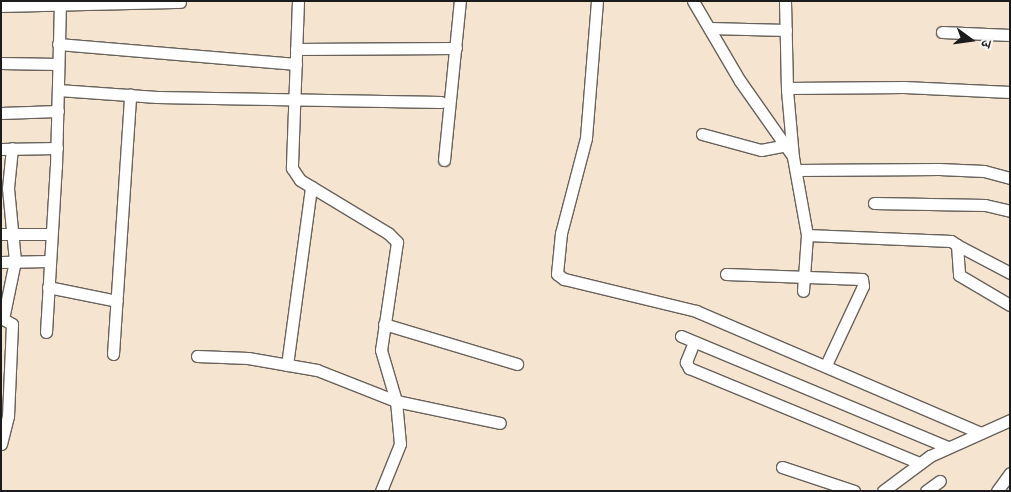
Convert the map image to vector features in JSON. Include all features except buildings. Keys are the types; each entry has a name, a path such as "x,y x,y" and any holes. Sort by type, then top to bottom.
{"street":[{"path":"298,1 293,97 292,168 295,175 311,187 388,233 397,242 384,324 381,358 396,401 399,451 382,491"},
{"path":"444,160 460,1"},
{"path":"597,1 586,138 561,233 557,274 564,278 696,311 826,365 978,432"},
{"path":"693,1 740,81 793,156"},
{"path":"785,1 787,88 793,156 807,235 804,285"},
{"path":"1,6 180,2"},
{"path":"46,332 57,148 60,4"},
{"path":"709,28 786,30"},
{"path":"942,32 1010,35"},
{"path":"58,44 296,64"},
{"path":"296,49 456,48"},
{"path":"1,63 58,64"},
{"path":"787,88 904,86 1010,92"},
{"path":"58,90 130,95 293,97 441,102"},
{"path":"113,354 130,95"},
{"path":"1,113 58,111"},
{"path":"702,134 761,150 786,145"},
{"path":"1,444 8,416 5,357 12,324 2,319 15,261 14,234 5,188 7,148 57,148"},
{"path":"796,170 939,169 984,172 1010,178"},
{"path":"287,365 311,187"},
{"path":"874,203 985,205 1010,211"},
{"path":"1,234 51,234"},
{"path":"807,235 946,240 1010,273"},
{"path":"957,245 959,275 1010,305"},
{"path":"1,262 49,261"},
{"path":"726,274 804,285 859,278 864,281 826,365"},
{"path":"48,287 117,301"},
{"path":"384,324 517,364"},
{"path":"680,336 948,447"},
{"path":"694,342 686,362 689,368 920,463"},
{"path":"197,356 243,358 328,374 396,401 500,423"},
{"path":"883,491 920,463 948,447 978,432 1010,420"},
{"path":"782,467 854,491"},
{"path":"997,491 1010,473"},
{"path":"926,491 940,481"}]}
